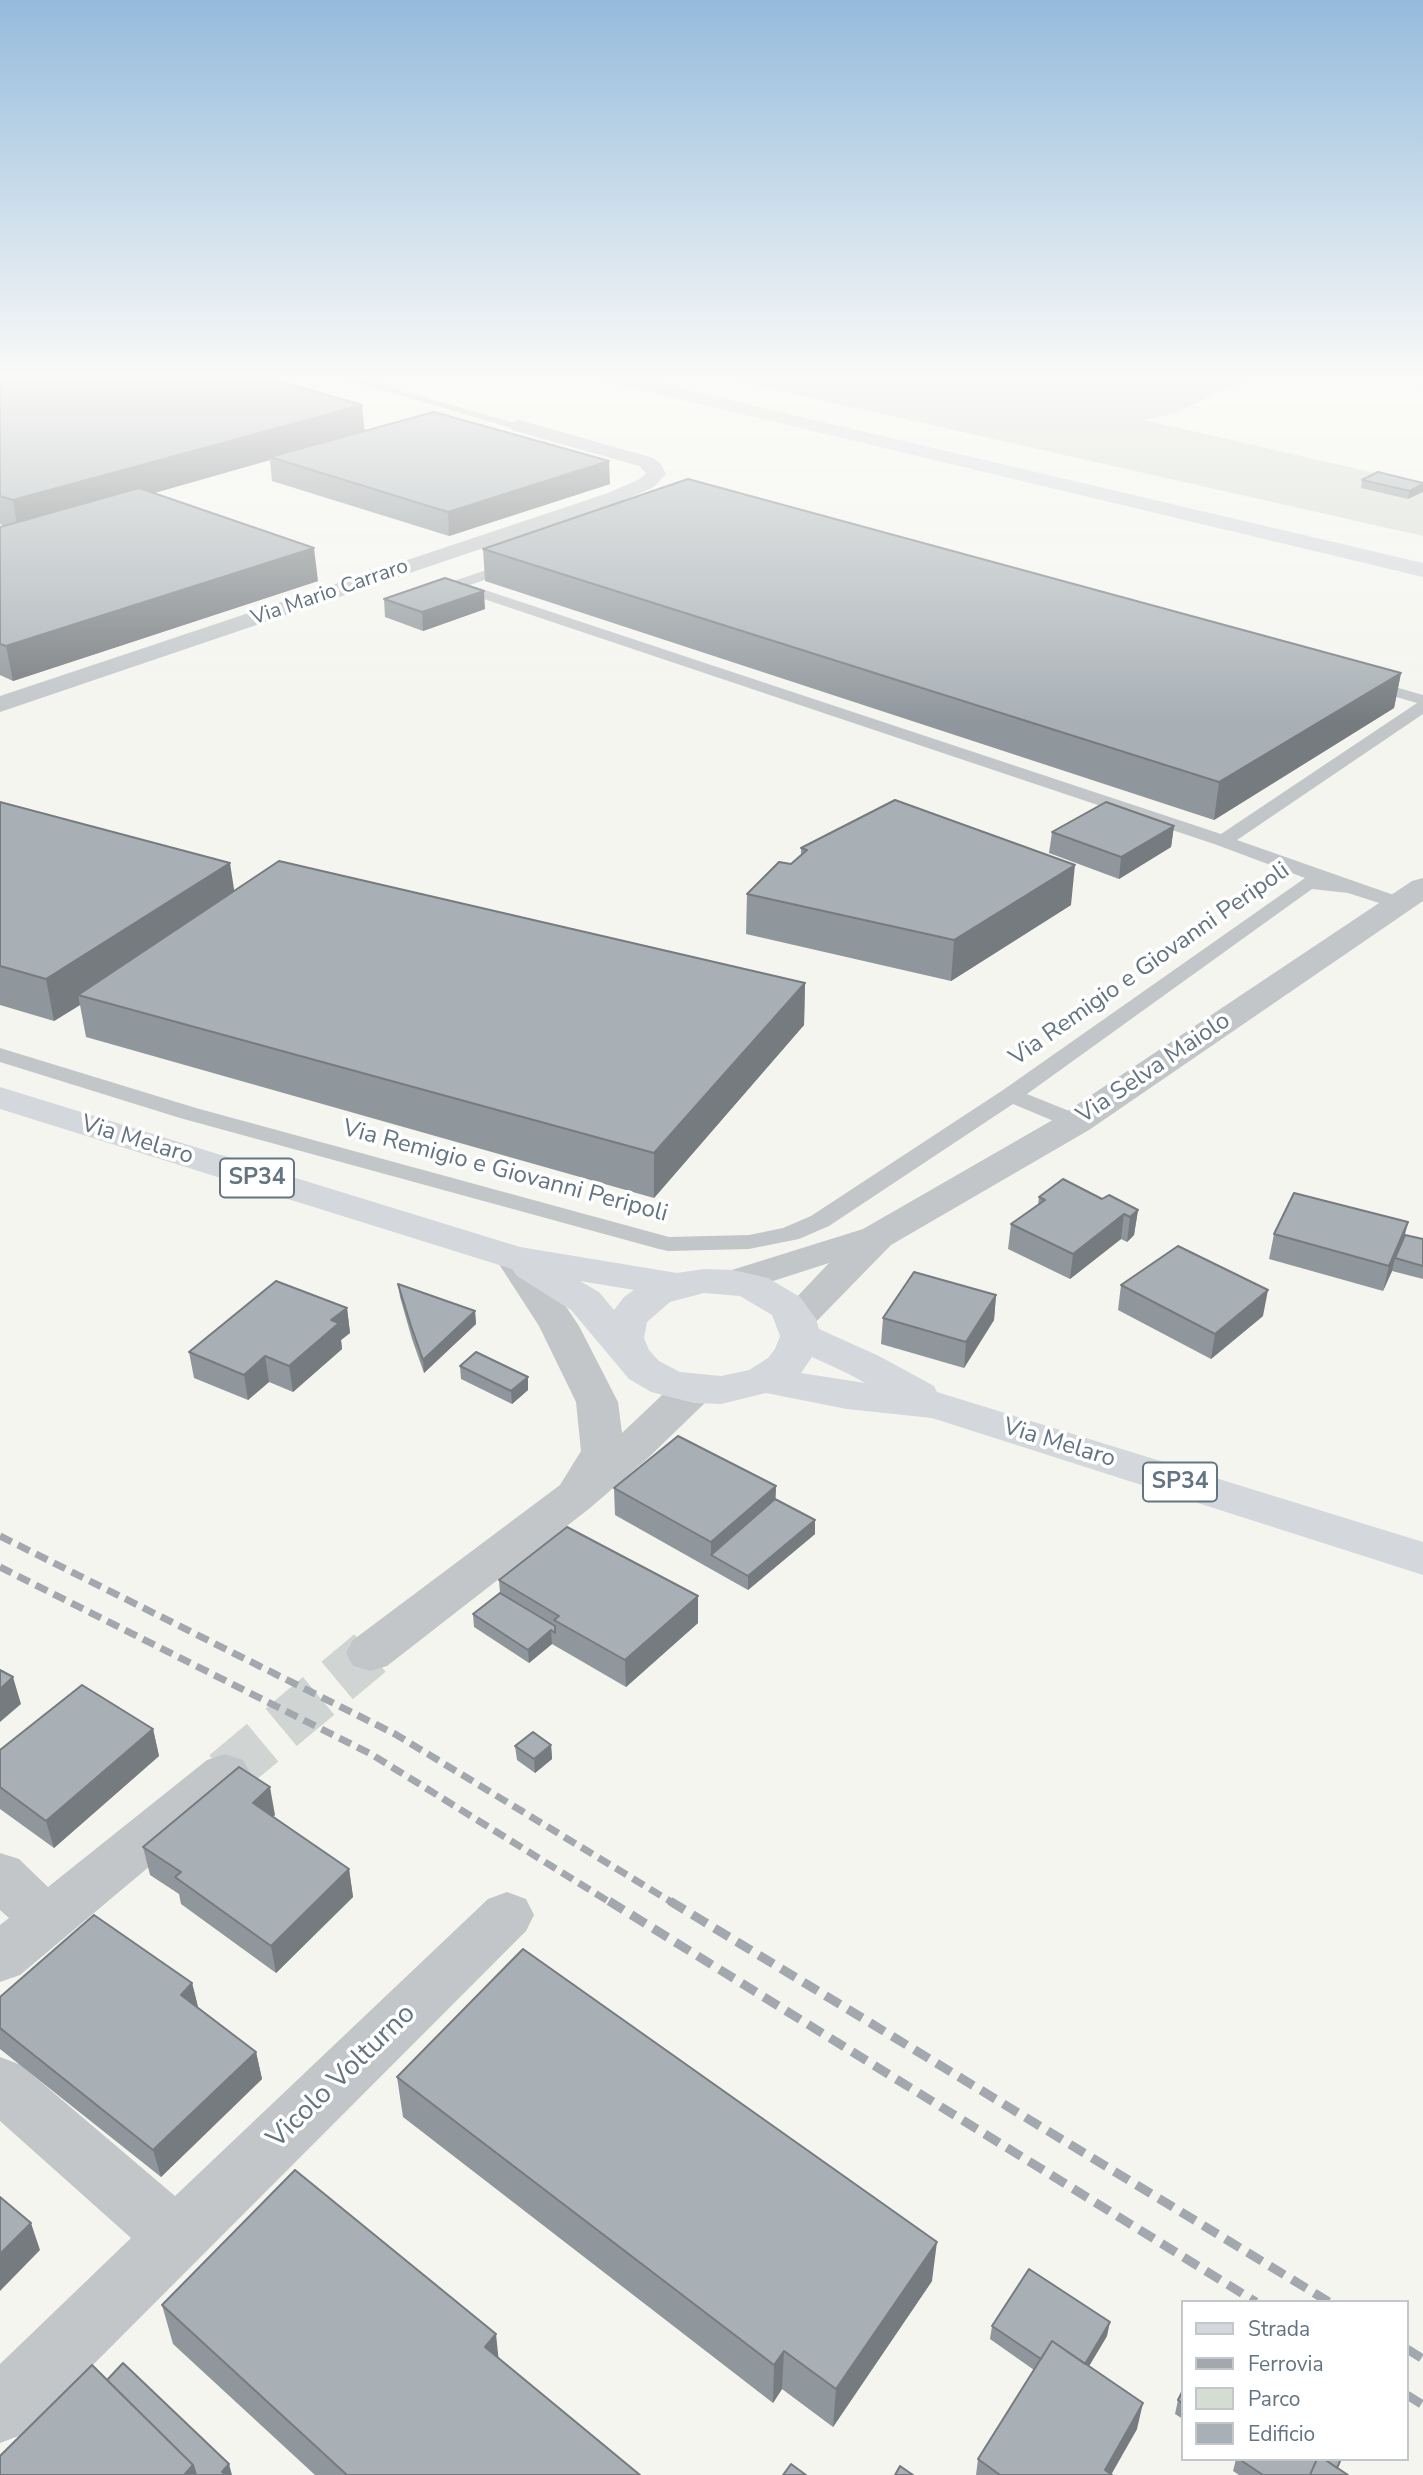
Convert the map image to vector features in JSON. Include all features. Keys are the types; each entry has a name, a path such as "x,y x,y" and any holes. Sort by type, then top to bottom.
{"main road":[{"path":"1092,492 1423,570"},
{"name":"Via Melaro","path":"0,1098 514,1258 677,1285"},
{"name":"Via Melaro","path":"514,1258 585,1301 644,1370 666,1382 694,1389 721,1390 764,1380 783,1367 795,1352 798,1327"},
{"name":"Via Melaro","path":"630,1354 624,1338 627,1321 638,1306 656,1293 677,1285 704,1281 733,1282 771,1295 786,1306 798,1327 936,1405"},
{"name":"Via Melaro","path":"764,1380 847,1395 936,1405 1423,1559"}],"street":[{"name":"Via Mario Carraro","path":"0,704 626,492"},
{"name":"Via Selva Maiolo","path":"733,1282 877,1237 1076,1122 1412,895"},
{"name":"Via Selva Maiolo","path":"798,1327 877,1237"},
{"path":"514,1258 559,1326 597,1402 603,1451 574,1497"},
{"path":"370,1653 574,1497 634,1448 694,1389"},
{"path":"0,1958 225,1774"},
{"path":"0,1875 46,1920"},
{"name":"Vicolo Volturno","path":"0,2410 506,1915"},
{"path":"0,2084 177,2238"}],"lane":[{"path":"535,557 456,585 1223,841 1350,888"},
{"path":"1343,678 1423,699"},
{"path":"1223,841 1423,707"},
{"name":"Via Remigio e Giovanni Peripoli","path":"0,1055 188,1113 668,1244 750,1242 790,1234 820,1221 1011,1095 1308,883 1412,895"},
{"name":"Via Remigio e Giovanni Peripoli","path":"1011,1095 1076,1122"}],"green space":[{"path":"1226,492 1423,492 1423,536"}],"building":[{"path":"0,492 44,492 13,500 0,496"},
{"path":"127,492 149,492 314,548 6,646 0,644 0,527"},
{"path":"382,492 513,492 448,512"},
{"path":"651,492 734,492 1401,673 1219,782 483,549"},
{"path":"445,578 484,591 422,612 384,599"},
{"path":"895,800 1075,865 954,940 747,894 779,862 791,864 807,850 801,848"},
{"path":"0,802 230,863 46,979 0,966"},
{"path":"1106,802 1174,826 1121,857 1052,832"},
{"path":"279,861 805,983 654,1153 78,995"},
{"path":"1063,1179 1102,1199 1109,1195 1138,1210 1130,1217 1124,1214 1073,1254 1011,1224 1045,1200 1039,1197"},
{"path":"1294,1193 1408,1222 1389,1266 1274,1234"},
{"path":"1405,1235 1423,1239 1423,1266 1395,1258"},
{"path":"1178,1246 1268,1290 1215,1334 1121,1285"},
{"path":"914,1272 996,1295 966,1342 883,1318"},
{"path":"276,1281 347,1308 331,1320 339,1323 289,1366 265,1356 244,1375 189,1352"},
{"path":"398,1284 475,1311 423,1360"},
{"path":"476,1352 528,1377 511,1391 460,1366"},
{"path":"678,1436 776,1486 711,1542 614,1488"},
{"path":"775,1499 815,1520 748,1576 711,1555"},
{"path":"567,1527 698,1596 625,1660 554,1620 559,1616 499,1580"},
{"path":"500,1593 555,1626 555,1633 551,1630 528,1650 473,1614"},
{"path":"0,1670 13,1677 0,1689"},
{"path":"82,1685 153,1729 46,1821 0,1787 0,1750"},
{"path":"533,1732 551,1745 534,1759 515,1746"},
{"path":"239,1767 270,1787 253,1803 349,1869 271,1946 175,1877 181,1872 143,1847"},
{"path":"94,1915 192,1983 181,1995 256,2052 153,2150 0,2028 0,1997"},
{"path":"523,1949 937,2242 836,2389 784,2351 774,2365 397,2077"},
{"path":"295,2170 496,2334 485,2347 640,2475 347,2475 162,2305"},
{"path":"0,2197 31,2223 0,2254"},
{"path":"1029,2269 1110,2322 1085,2364 1052,2341 1041,2359 992,2326"},
{"path":"1052,2341 1143,2403 1105,2470 1112,2475 1000,2475 978,2459"},
{"path":"123,2363 229,2464 222,2472 226,2475 196,2475 193,2465 107,2380"},
{"path":"92,2365 193,2465 184,2475 0,2475 0,2456"},
{"path":"1242,2461 1316,2461 1310,2475 1263,2475"},
{"path":"1316,2461 1327,2461 1348,2475 1310,2475"},
{"path":"1327,2461 1340,2461 1337,2468"},
{"path":"791,2464 806,2475 783,2475"},
{"path":"900,2466 913,2475 895,2475"}],"tunnel":[{"path":"225,1774 370,1653"}],"railway":[{"path":"0,1536 395,1734 673,1903"},
{"path":"0,1567 371,1754 611,1903"},
{"path":"609,1901 1253,2300"},
{"path":"670,1901 1326,2300"},
{"path":"1409,2350 1423,2359"},
{"path":"1409,2396 1423,2405"}]}
